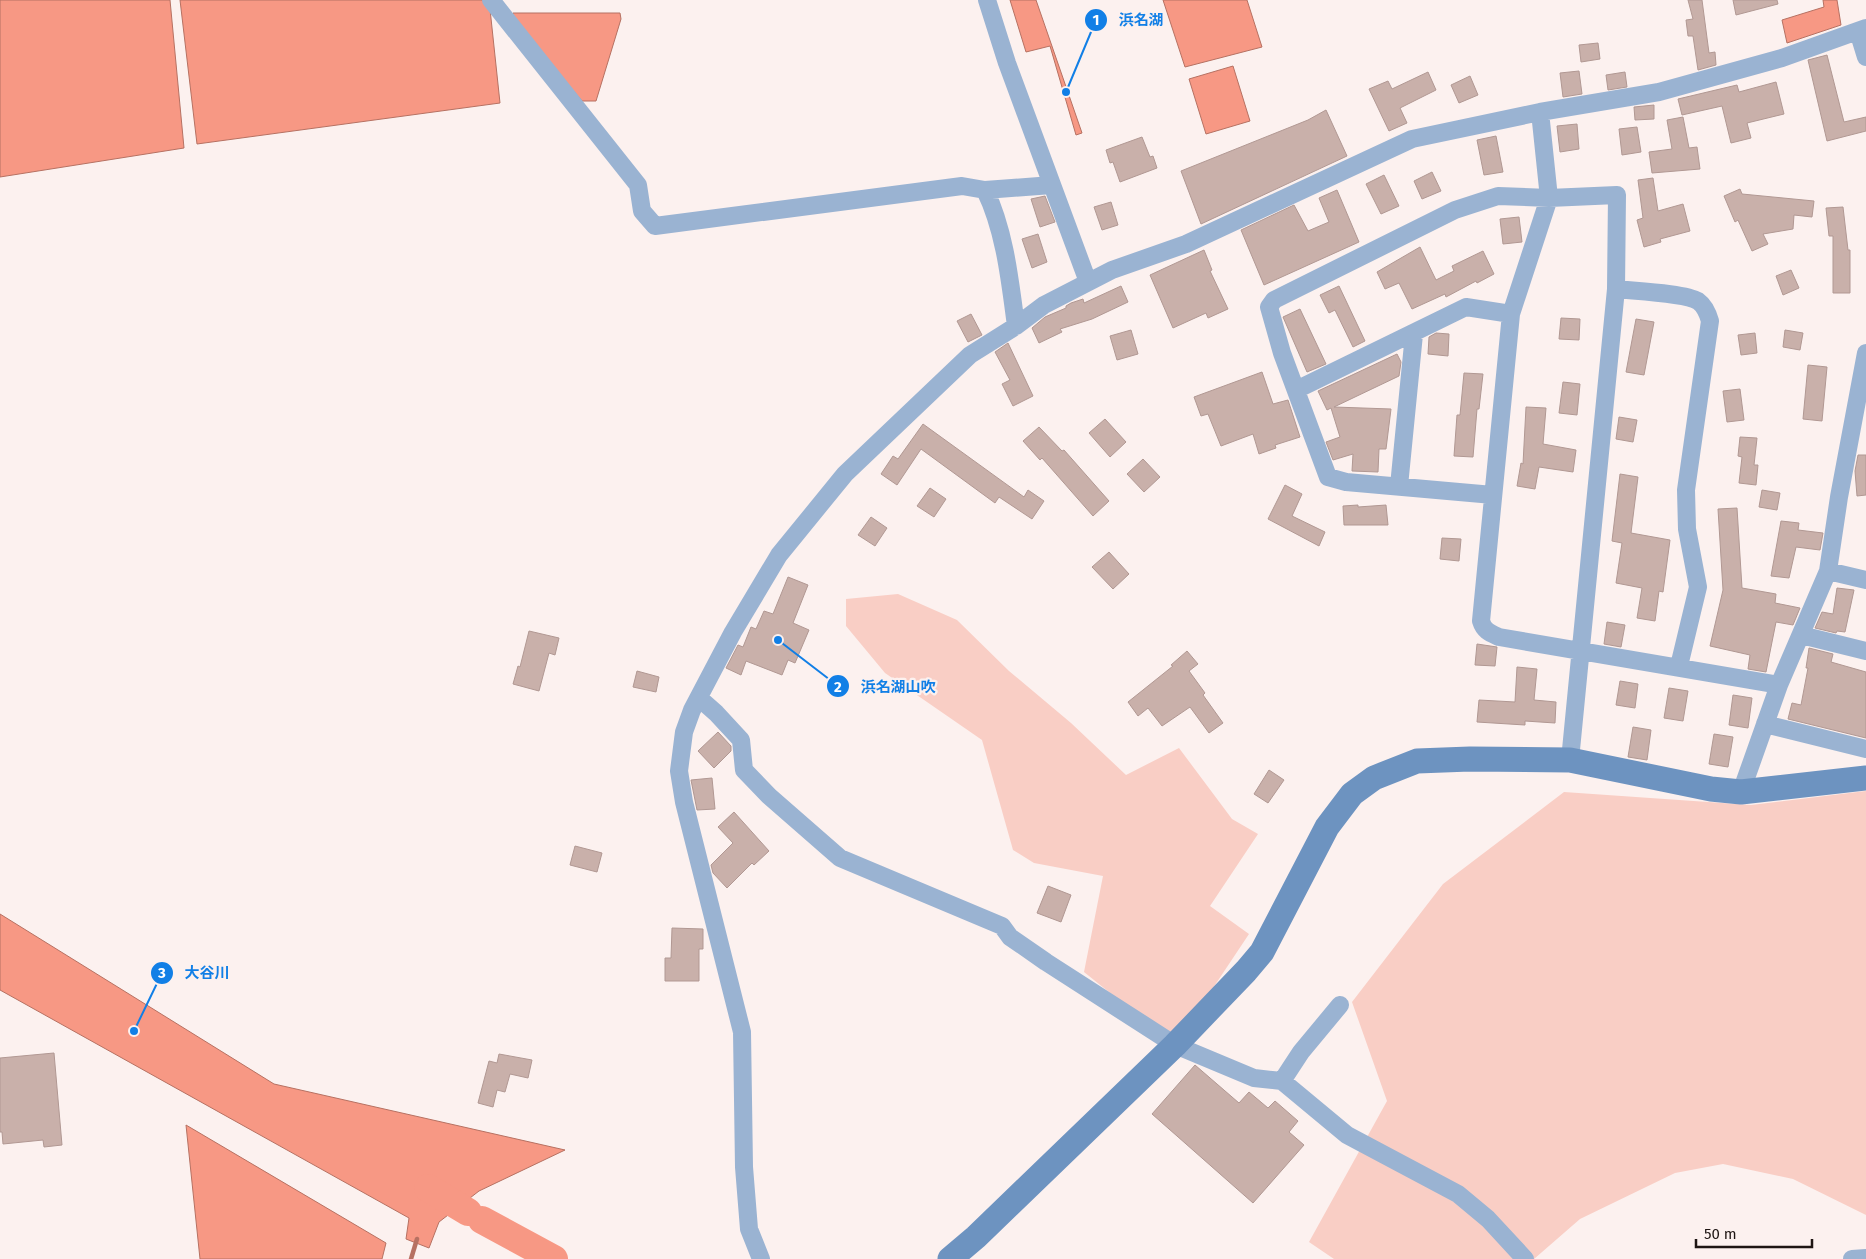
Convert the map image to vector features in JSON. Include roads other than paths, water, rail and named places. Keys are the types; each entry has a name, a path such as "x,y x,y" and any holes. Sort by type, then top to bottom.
{"street":[{"path":"491,0 638,185 642,211 655,226 962,186 985,190 1052,185"},
{"path":"987,0 1007,63 1088,282"},
{"path":"761,1259 749,1229 745,1185 742,1032 684,802 679,771 684,732 733,632 779,555 845,474 970,355 1016,326 1044,305 1112,270 1186,244 1412,139 1540,112 1659,92 1782,58 1862,30 1866,57"},
{"path":"1540,112 1549,198 1511,314 1482,626 1490,633 1499,637 1580,652 1679,666 1779,685"},
{"path":"985,190 991,204 1008,271 1016,326"},
{"path":"1493,495 1346,482 1328,477 1269,315 1269,307 1274,300 1455,210 1498,196 1549,198 1617,195 1616,288 1570,760"},
{"path":"1616,288 1698,301 1708,312 1710,321 1686,490 1687,529 1698,587 1679,666"},
{"path":"1296,390 1466,307 1511,314"},
{"path":"1399,486 1414,334"},
{"path":"1741,792 1779,685 1828,571 1839,497 1866,353"},
{"path":"1828,571 1866,580"},
{"path":"1801,635 1866,651"},
{"path":"699,698 716,712 741,740 744,770 769,796 840,858 1002,926 1010,937 1175,1045 1254,1078 1282,1081 1348,1135 1458,1194 1488,1219 1525,1259"},
{"path":"1766,724 1866,749"},
{"path":"950,1259 983,1230 1175,1045 1246,971 1262,952 1327,827 1352,794 1374,778 1417,761 1470,759 1570,760 1711,790 1741,792 1866,778"},
{"path":"1282,1081 1301,1052 1340,1005"},
{"path":"1852,1259 1866,1258"}],"waterway":[{"path":"428,1188 468,1212"},
{"path":"482,1220 554,1259"},
{"path":"411,1259 417,1239"}],"place":[{"name":"浜名湖","path":"1066,92"},
{"name":"浜名湖山吹","path":"778,640"},
{"name":"大谷川","path":"134,1031"}]}
